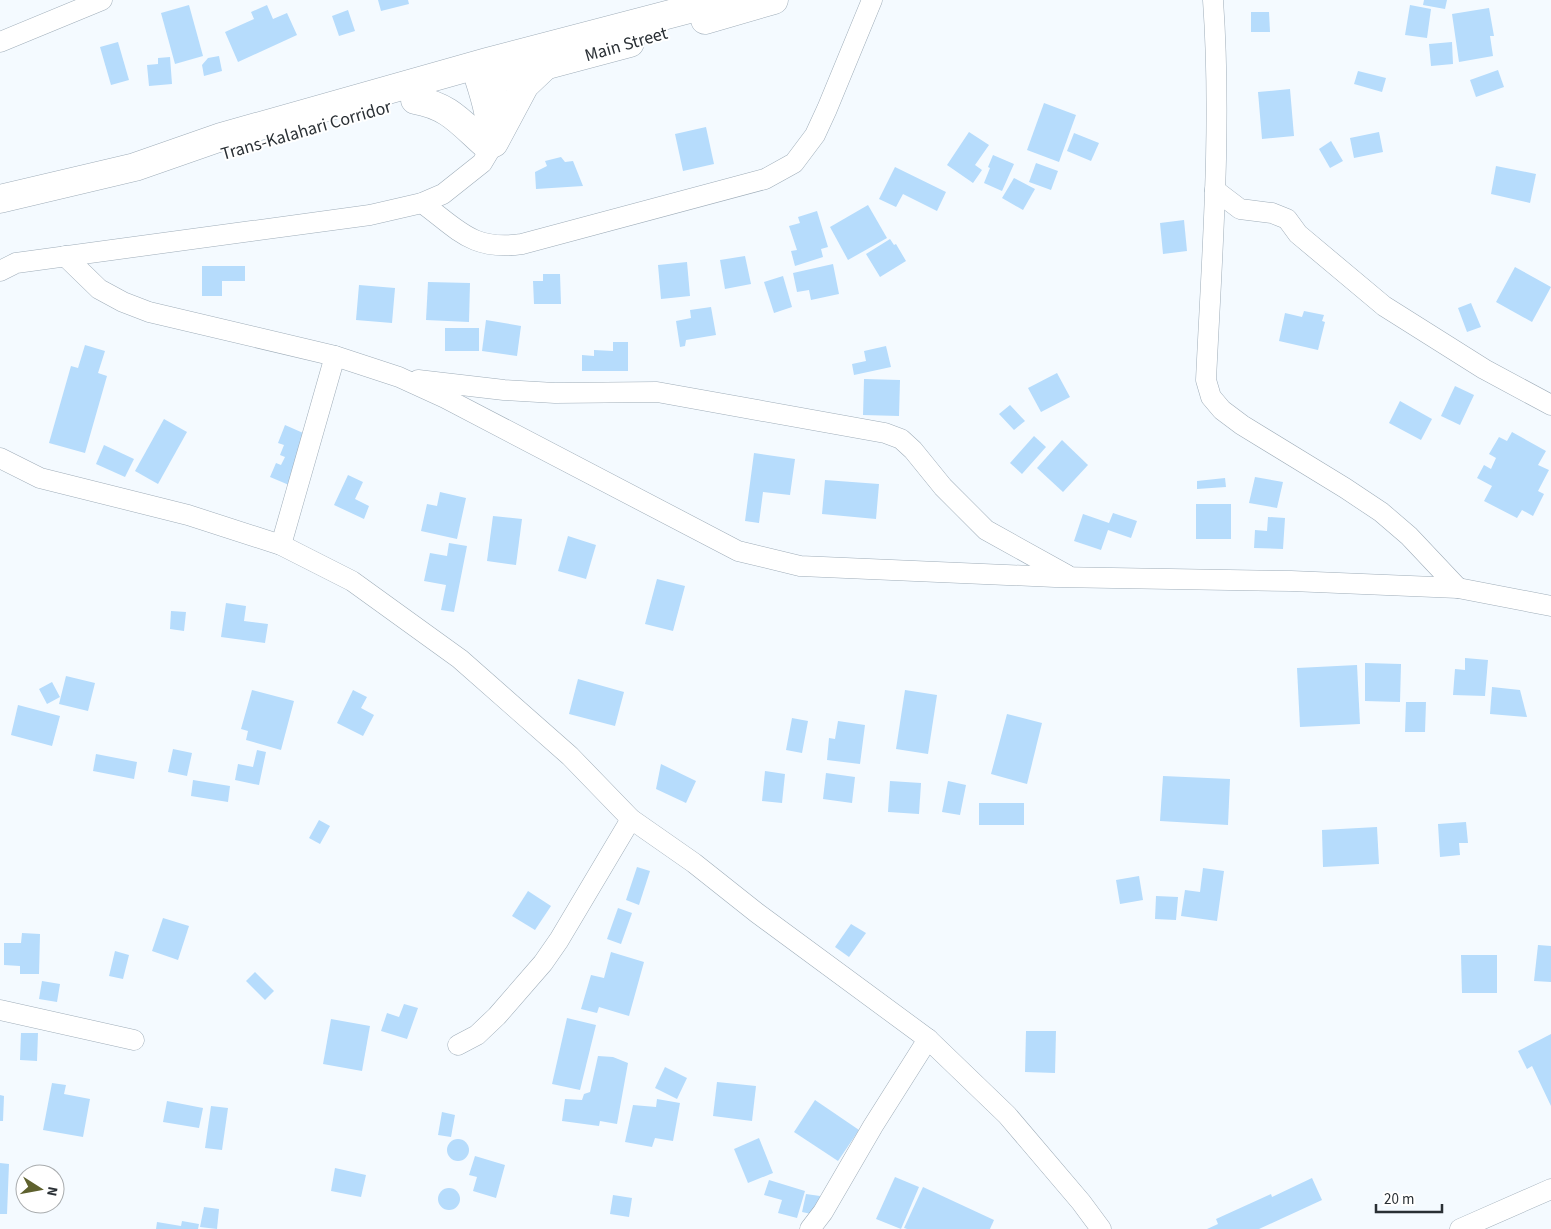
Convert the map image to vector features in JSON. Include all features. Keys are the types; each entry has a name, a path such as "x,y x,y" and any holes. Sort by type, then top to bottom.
{"highway":[{"name":"Main Street","path":"482,73 724,0"},
{"name":"Main Street","path":"482,73 544,67 774,0"},
{"path":"415,100 432,103 454,115 487,150 525,85 544,67"},
{"name":"Trans-Kalahari Corridor","path":"135,166 177,164 259,145 415,100 482,73"},
{"name":"Trans-Kalahari Corridor","path":"0,199 135,166 222,137 482,73"}],"street":[{"path":"0,42 102,0"},
{"path":"422,203 463,236 484,244 504,247 522,244 765,179 794,163 815,136 872,0"},
{"path":"1213,0 1216,44 1215,190 1206,380 1211,397 1222,410 1242,425 1381,512 1408,536 1458,588"},
{"path":"0,270 16,263 370,215 422,203 443,194 487,150 482,73"},
{"path":"1215,190 1240,209 1272,214 1287,219 1298,234 1384,306 1484,369 1551,405"},
{"path":"65,256 99,289 123,302 149,312 336,356 399,377 445,398 738,551 800,566 1070,577 1291,581 1458,588 1551,606"},
{"path":"281,545 336,356"},
{"path":"399,377 504,390 555,393 657,392 885,433 901,440 913,450 943,487 986,530 1070,577"},
{"path":"0,458 40,478 188,515 281,545 352,581 460,659 570,756 631,819 694,863 757,914 928,1040 1007,1115 1081,1202 1101,1229"},
{"path":"458,1045 476,1035 497,1016 543,963 559,940 631,819"},
{"path":"0,1010 134,1040"},
{"path":"810,1229 823,1212 873,1126 928,1040"},
{"path":"1460,1229 1551,1189"}],"building":[{"path":"378,0 408,0 409,4 381,11"},
{"path":"1424,0 1447,0 1445,9 1423,5"},
{"path":"189,5 203,56 175,64 161,13"},
{"path":"267,5 273,19 287,13 297,35 238,62 225,32 254,19 251,12"},
{"path":"1410,5 1431,9 1427,38 1405,35"},
{"path":"1489,8 1494,36 1490,36 1493,56 1459,62 1452,14"},
{"path":"348,10 355,31 339,36 332,16"},
{"path":"1251,12 1269,12 1270,32 1251,32"},
{"path":"118,42 129,80 111,85 100,47"},
{"path":"1452,42 1453,64 1431,66 1429,44"},
{"path":"219,56 222,71 204,76 202,65 208,58"},
{"path":"170,57 172,84 149,86 147,65 158,64 158,58"},
{"path":"1498,70 1504,87 1476,97 1470,80"},
{"path":"1358,71 1386,78 1382,92 1354,84"},
{"path":"1290,89 1294,136 1262,139 1258,92"},
{"path":"1044,103 1076,115 1059,162 1027,150"},
{"path":"706,127 714,164 683,171 675,134"},
{"path":"969,132 989,145 975,165 982,170 973,183 947,165"},
{"path":"1379,132 1383,152 1354,158 1350,138"},
{"path":"1074,133 1099,143 1091,161 1067,151"},
{"path":"1331,141 1343,161 1330,168 1319,149"},
{"path":"993,155 1014,164 1002,191 984,183"},
{"path":"561,157 565,162 573,161 583,186 536,189 535,172 547,166 545,161"},
{"path":"1036,163 1058,171 1051,190 1029,182"},
{"path":"1496,166 1536,174 1530,203 1491,194"},
{"path":"895,167 946,192 937,211 903,194 896,207 879,199"},
{"path":"1014,178 1035,189 1023,210 1002,198"},
{"path":"868,205 887,238 848,260 830,227"},
{"path":"817,211 828,247 821,249 823,257 795,266 791,251 797,250 789,226 800,223 798,217"},
{"path":"1184,220 1187,251 1163,254 1160,223"},
{"path":"890,239 894,245 896,244 906,261 880,277 866,254"},
{"path":"745,256 751,284 725,289 720,260"},
{"path":"687,262 690,296 661,299 658,265"},
{"path":"833,264 839,294 811,300 809,290 797,292 793,273"},
{"path":"202,266 245,266 245,281 222,281 222,296 202,296"},
{"path":"1515,267 1551,287 1532,322 1496,302"},
{"path":"543,274 560,274 561,304 534,304 533,281 543,281"},
{"path":"783,276 792,307 774,313 764,282"},
{"path":"428,282 470,283 469,322 426,320"},
{"path":"359,285 395,288 392,323 356,320"},
{"path":"1471,303 1481,327 1467,332 1458,308"},
{"path":"711,307 716,335 686,340 685,346 680,347 676,321 691,318 690,310"},
{"path":"1304,311 1324,315 1322,321 1325,322 1318,350 1279,341 1285,313 1302,317"},
{"path":"486,320 521,326 517,356 482,351"},
{"path":"445,328 479,328 479,351 445,351"},
{"path":"613,342 628,342 628,371 582,371 582,355 594,356 594,350 613,351"},
{"path":"85,345 105,351 98,373 107,376 85,453 49,443 71,366 78,368"},
{"path":"886,346 891,367 854,375 852,364 866,361 864,351"},
{"path":"1057,373 1070,397 1041,412 1028,388"},
{"path":"864,379 900,380 899,416 863,415"},
{"path":"1455,386 1474,395 1460,425 1441,416"},
{"path":"1400,401 1432,419 1421,440 1389,423"},
{"path":"1010,405 1025,421 1014,430 999,414"},
{"path":"164,419 187,432 158,484 135,471"},
{"path":"285,425 310,436 289,485 270,477 276,463 281,465 285,457 280,455 284,445 278,443"},
{"path":"1512,432 1546,451 1538,465 1549,470 1538,491 1544,494 1533,516 1522,510 1517,518 1484,501 1492,486 1477,478 1484,465 1491,469 1496,458 1489,454 1499,437 1507,441"},
{"path":"1034,436 1046,447 1022,474 1010,463"},
{"path":"1062,440 1088,465 1063,492 1037,468"},
{"path":"104,445 134,459 125,477 96,464"},
{"path":"754,453 795,459 790,495 763,492 759,523 745,521"},
{"path":"348,475 363,482 355,499 369,506 364,519 334,505"},
{"path":"1255,477 1283,482 1277,508 1249,503"},
{"path":"1225,478 1226,487 1197,489 1197,481"},
{"path":"825,480 879,484 876,519 822,514"},
{"path":"440,492 466,498 457,539 421,531 427,504 437,506"},
{"path":"1196,504 1231,504 1231,539 1196,539"},
{"path":"1113,513 1137,521 1131,538 1108,530 1101,550 1074,541 1083,514 1109,523"},
{"path":"493,516 522,519 516,565 487,561"},
{"path":"1268,517 1285,518 1283,549 1254,548 1255,530 1267,531"},
{"path":"568,536 596,545 586,579 558,571"},
{"path":"449,543 467,546 454,612 441,610 446,585 424,581 430,553 447,556"},
{"path":"657,579 685,586 673,631 645,624"},
{"path":"226,603 246,606 244,621 268,624 265,643 221,637"},
{"path":"171,611 186,612 184,631 170,629"},
{"path":"1465,658 1488,660 1485,696 1453,695 1455,669 1465,670"},
{"path":"1365,663 1401,664 1400,702 1365,701"},
{"path":"1357,665 1360,724 1300,727 1297,668"},
{"path":"66,676 95,683 88,711 59,704"},
{"path":"578,679 624,692 615,726 569,714"},
{"path":"52,682 60,697 47,704 39,689"},
{"path":"1492,687 1520,690 1527,717 1490,714"},
{"path":"252,690 294,701 281,750 246,740 248,731 241,729"},
{"path":"353,690 367,697 361,708 374,715 363,736 337,723"},
{"path":"905,690 937,695 928,754 896,749"},
{"path":"1406,702 1426,702 1425,732 1405,732"},
{"path":"18,705 60,716 52,746 11,735"},
{"path":"1007,714 1042,723 1027,784 991,774"},
{"path":"792,718 808,721 802,753 786,750"},
{"path":"838,721 865,725 860,764 827,760 829,738 835,739"},
{"path":"173,749 192,753 187,776 168,772"},
{"path":"257,750 266,752 259,785 235,780 238,764 253,767"},
{"path":"96,754 137,762 134,779 93,771"},
{"path":"661,764 696,781 686,803 656,789"},
{"path":"765,771 785,774 782,803 762,801"},
{"path":"826,773 855,777 852,803 823,799"},
{"path":"1163,776 1230,779 1228,825 1160,821"},
{"path":"193,780 230,786 228,802 191,796"},
{"path":"890,781 921,783 919,814 888,812"},
{"path":"948,781 966,785 960,815 942,812"},
{"path":"979,803 1024,803 1024,825 979,825"},
{"path":"319,820 330,826 320,844 309,838"},
{"path":"1466,822 1468,843 1459,843 1460,855 1440,857 1438,824"},
{"path":"1377,827 1379,864 1323,867 1322,830"},
{"path":"637,867 650,871 639,905 626,900"},
{"path":"1203,868 1224,871 1217,921 1181,916 1185,890 1200,892"},
{"path":"1139,876 1143,900 1120,904 1116,880"},
{"path":"528,891 551,906 535,930 512,916"},
{"path":"1156,896 1178,897 1176,920 1155,919"},
{"path":"618,908 632,913 621,944 607,939"},
{"path":"163,918 189,926 178,960 152,951"},
{"path":"851,924 866,933 849,957 835,947"},
{"path":"22,933 40,934 39,974 20,974 20,966 4,965 4,943 21,943"},
{"path":"1538,945 1551,946 1551,982 1534,981"},
{"path":"115,951 129,955 123,979 109,976"},
{"path":"611,952 644,962 629,1016 599,1007 597,1013 581,1009 591,975 604,978"},
{"path":"1461,955 1497,955 1497,993 1462,993"},
{"path":"255,972 274,991 265,1000 246,981"},
{"path":"42,981 60,984 57,1002 39,999"},
{"path":"404,1004 418,1008 407,1039 381,1031 387,1013 399,1017"},
{"path":"567,1018 596,1025 580,1090 552,1084"},
{"path":"331,1019 370,1026 362,1071 323,1064"},
{"path":"1026,1031 1056,1031 1055,1073 1025,1072"},
{"path":"21,1033 38,1033 37,1061 20,1060"},
{"path":"1551,1034 1551,1106 1532,1066 1527,1069 1518,1051"},
{"path":"598,1056 613,1057 628,1063 617,1124 600,1121 599,1126 562,1121 565,1099 582,1100 584,1094 590,1092"},
{"path":"665,1067 687,1078 677,1099 655,1088"},
{"path":"717,1082 756,1086 752,1121 713,1116"},
{"path":"52,1083 66,1085 64,1094 90,1099 83,1137 43,1130"},
{"path":"0,1095 4,1096 3,1121 0,1121"},
{"path":"657,1099 680,1103 673,1141 655,1138 652,1147 625,1142 633,1105 656,1107"},
{"path":"815,1100 859,1130 838,1161 794,1132"},
{"path":"167,1101 203,1108 199,1128 163,1122"},
{"path":"211,1106 228,1108 222,1150 205,1148"},
{"path":"442,1112 455,1115 451,1137 438,1135"},
{"path":"759,1138 773,1173 748,1183 734,1149"},
{"path":"458,1139 466,1142 469,1150 466,1158 458,1161 450,1158 447,1150 450,1142"},
{"path":"475,1156 505,1165 496,1198 473,1191 477,1177 469,1175"},
{"path":"0,1163 9,1164 7,1214 0,1214"},
{"path":"335,1168 366,1175 361,1197 331,1191"},
{"path":"895,1177 919,1187 901,1229 876,1219"},
{"path":"1312,1178 1322,1200 1259,1229 1207,1229 1218,1224 1216,1219 1271,1194 1272,1197"},
{"path":"769,1180 805,1191 797,1218 778,1213 782,1200 764,1195"},
{"path":"923,1187 994,1220 990,1229 904,1228"},
{"path":"449,1188 457,1191 460,1199 457,1207 449,1210 441,1207 438,1199 441,1191"},
{"path":"806,1194 820,1196 816,1215 802,1212"},
{"path":"613,1195 632,1198 629,1217 610,1214"},
{"path":"204,1207 219,1209 217,1229 200,1227"},
{"path":"182,1221 199,1224 198,1229 156,1229 157,1222 181,1226"}]}
